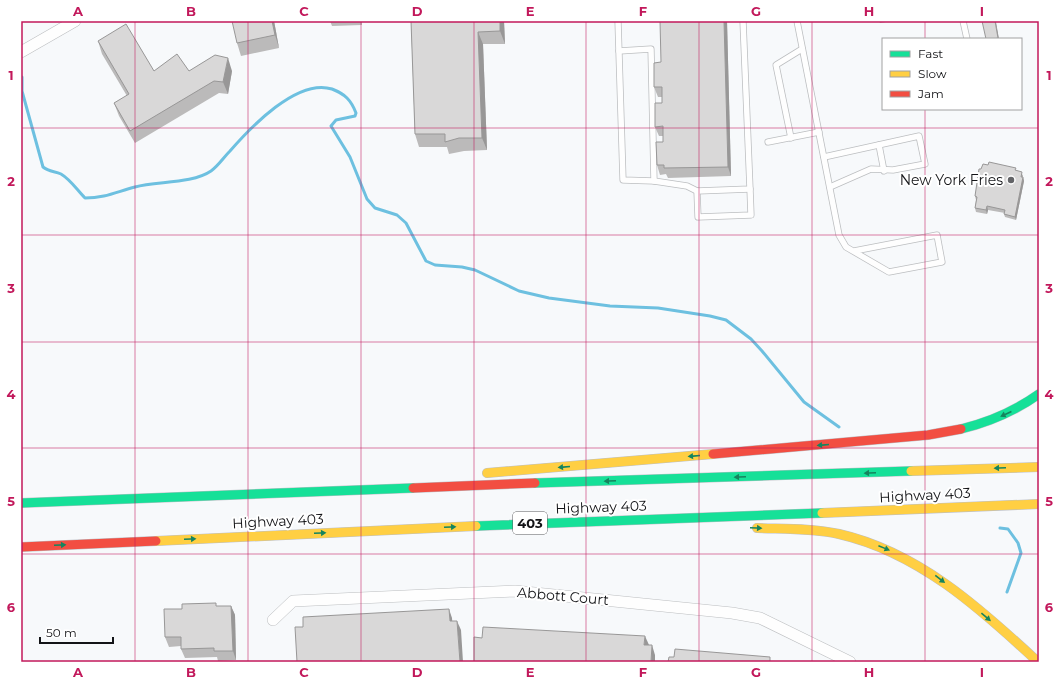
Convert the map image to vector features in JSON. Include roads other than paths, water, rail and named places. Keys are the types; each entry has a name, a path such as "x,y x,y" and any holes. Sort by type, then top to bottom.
{"highway":[{"path":"476,474 928,435 975,426 1012,411 1039,394"},
{"name":"Highway 403","path":"21,503 337,490 1039,467"},
{"path":"337,490 373,483 436,477"},
{"name":"Highway 403","path":"21,547 536,523 784,516 1039,504"},
{"path":"536,523 560,528 727,526"},
{"path":"750,527 818,531 849,536 882,546 932,573 1038,662"}],"street":[{"path":"21,52 75,21"},
{"name":"Abbott Court","path":"273,620 294,601 515,591 732,613 760,618 850,662"}],"lane":[{"path":"618,21 623,180 654,181 687,186 697,191 750,189"},
{"path":"697,191 698,217 751,216 743,21"},
{"path":"797,21 839,235 846,247 889,272 942,262 936,235 854,251"},
{"path":"963,21 967,38"},
{"path":"619,51 651,49 654,181"},
{"path":"791,138 776,65 802,50"},
{"path":"768,142 819,132"},
{"path":"824,157 919,136 925,164 884,171 871,170 830,187"},
{"path":"879,145 884,171"}],"waterway":[{"path":"22,77 22,91 43,167 65,176 85,198 105,196 144,185 184,180 203,175 211,171 249,130 275,107 304,91 318,88 337,91 347,98 352,104 356,113 355,116 336,120 331,126 350,157 367,199 375,208 397,215 406,223 426,261 435,265 462,267 475,270 519,291 549,298 610,306 658,308 726,320 751,339 804,402 839,427"},
{"path":"1000,528 1008,529 1018,543 1021,553 1007,592"}],"place":[{"name":"New York Fries","path":"1011,180"}]}
